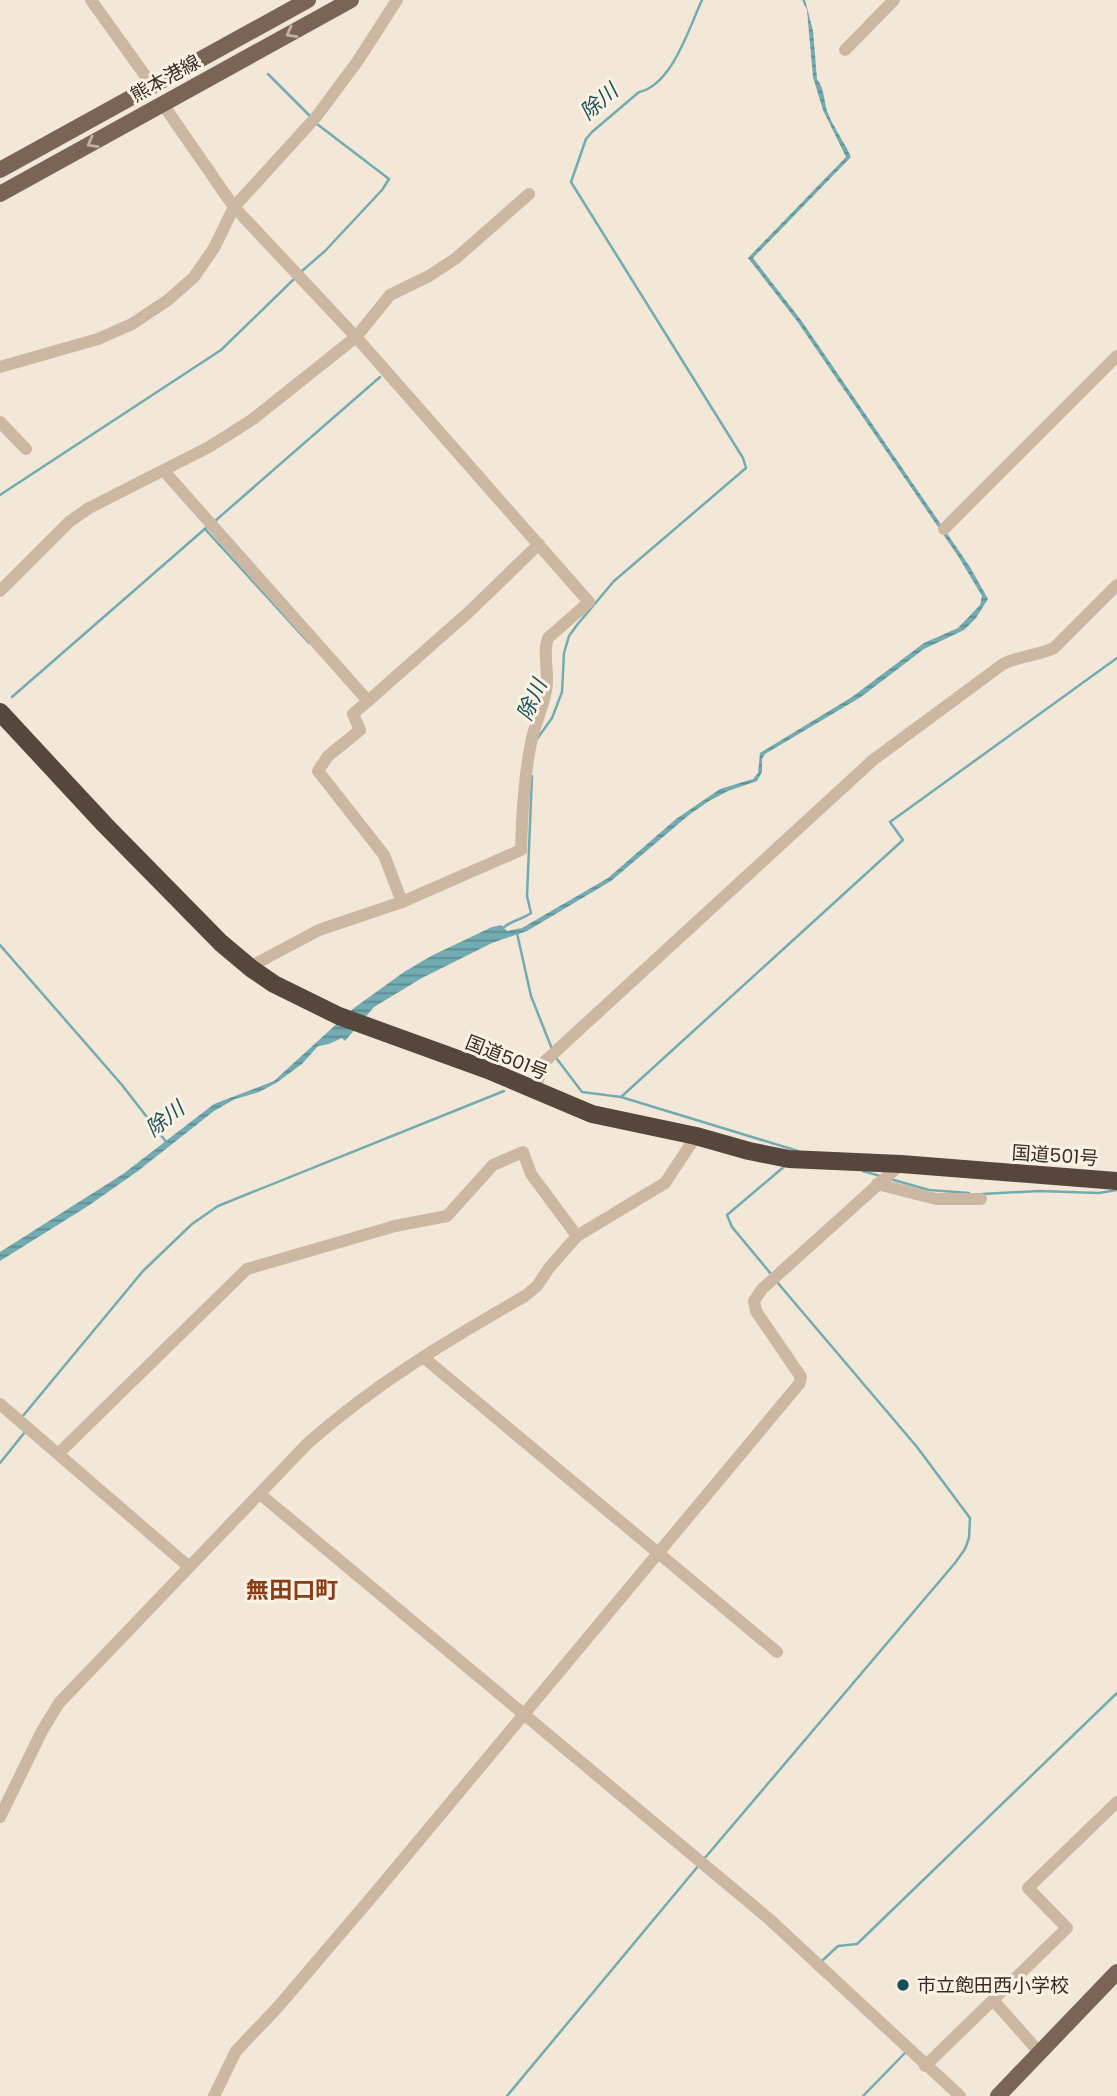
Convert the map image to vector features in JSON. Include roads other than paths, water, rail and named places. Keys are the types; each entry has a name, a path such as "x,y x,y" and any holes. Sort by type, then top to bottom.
{"highway":[{"name":"国道501号","path":"0,712 190,913 252,969 295,996 339,1016 488,1070 592,1114 696,1136 749,1151 789,1159 901,1164 1117,1181"}],"main road":[{"name":"熊本港線","path":"0,170 308,0"},
{"name":"熊本港線","path":"0,194 351,0"},
{"path":"998,2096 1117,1972"}],"street":[{"path":"91,0 152,85"},
{"path":"0,367 98,339 132,324 168,300 194,277 214,248 234,207 316,117 357,62 397,0"},
{"path":"845,50 894,0"},
{"path":"162,103 234,207 356,337 589,602 548,638 545,645 547,689 527,764 522,797 521,850 402,902 319,930 257,963 252,969"},
{"path":"0,591 68,522 97,503 209,447 253,419 356,337 390,295 456,259 529,194"},
{"path":"944,529 1117,356"},
{"path":"0,422 26,449"},
{"path":"164,471 368,701"},
{"path":"402,902 384,855 317,771 328,755 360,730 353,714 470,611 538,544"},
{"path":"535,1090 543,1063 873,760 1003,664 1016,657 1041,654 1054,648 1117,585"},
{"path":"0,1817 42,1731 60,1703 307,1444 337,1417 423,1357 537,1286 577,1236 665,1183 696,1136"},
{"path":"59,1453 247,1269 395,1226 447,1216 494,1165 523,1152 531,1174 577,1236"},
{"path":"214,2096 236,2051 304,1976 799,1384 801,1377 756,1311 754,1301 762,1289 901,1164"},
{"path":"877,1184 936,1199 981,1199"},
{"path":"423,1357 777,1652"},
{"path":"0,1404 188,1566"},
{"path":"260,1494 768,1918 960,2096"},
{"path":"925,2066 1067,1928 1028,1888 1117,1802"},
{"path":"993,2000 1040,2053"}],"water":[{"path":"802,0 805,0 813,31 817,79 829,117 851,157 753,258 801,320 970,567 988,599 976,618 964,630 924,649 861,697 765,754 762,759 762,772 757,781 709,801 611,881 527,931 492,943 422,978 374,1007 345,1041 342,1038 318,1046 302,1064 276,1083 259,1092 235,1099 214,1111 138,1171 0,1261 0,1252 123,1174 214,1104 274,1081 354,1008 404,972 492,927 501,925 507,931 522,928 608,878 676,819 720,789 753,779 758,773 760,753 852,697 924,643 958,628 980,605 982,596 958,556 797,321 748,258 846,157 823,110 813,77 807,10"}],"waterway":[{"name":"除川","path":"537,739 552,718 562,692 564,653 569,636 577,625 614,581 746,468 743,458 571,182 586,139 592,132 639,92 661,79 670,67 702,0"},
{"path":"268,74 310,116"},
{"path":"302,271 325,251 389,179 317,124"},
{"path":"0,495 221,350 295,278"},
{"path":"215,521 380,377"},
{"path":"12,697 207,527"},
{"path":"205,529 309,643"},
{"path":"621,1097 903,840 890,822 1117,658"},
{"name":"除川","path":"501,930 531,913 527,896 532,776"},
{"path":"517,933 531,996 552,1049"},
{"path":"0,945 122,1085 167,1143"},
{"path":"557,1059 582,1092 621,1097 798,1151"},
{"path":"22,1417 143,1271 192,1224 218,1206 504,1091"},
{"path":"771,1274 732,1227 727,1215 786,1165"},
{"path":"863,1171 880,1176"},
{"path":"890,1179 929,1190 969,1193"},
{"path":"982,1194 1039,1191 1099,1193 1117,1190"},
{"path":"704,1859 955,1563 969,1538 970,1518 917,1447 777,1282"},
{"path":"0,1463 25,1432"},
{"path":"822,1961 838,1946 857,1944 1117,1693"},
{"path":"507,2096 699,1865"},
{"path":"863,2096 905,2053"}],"place":[{"name":"市立飽田西小学校","path":"903,1985"}],"district":[{"name":"無田口町","path":"292,1590"}]}
